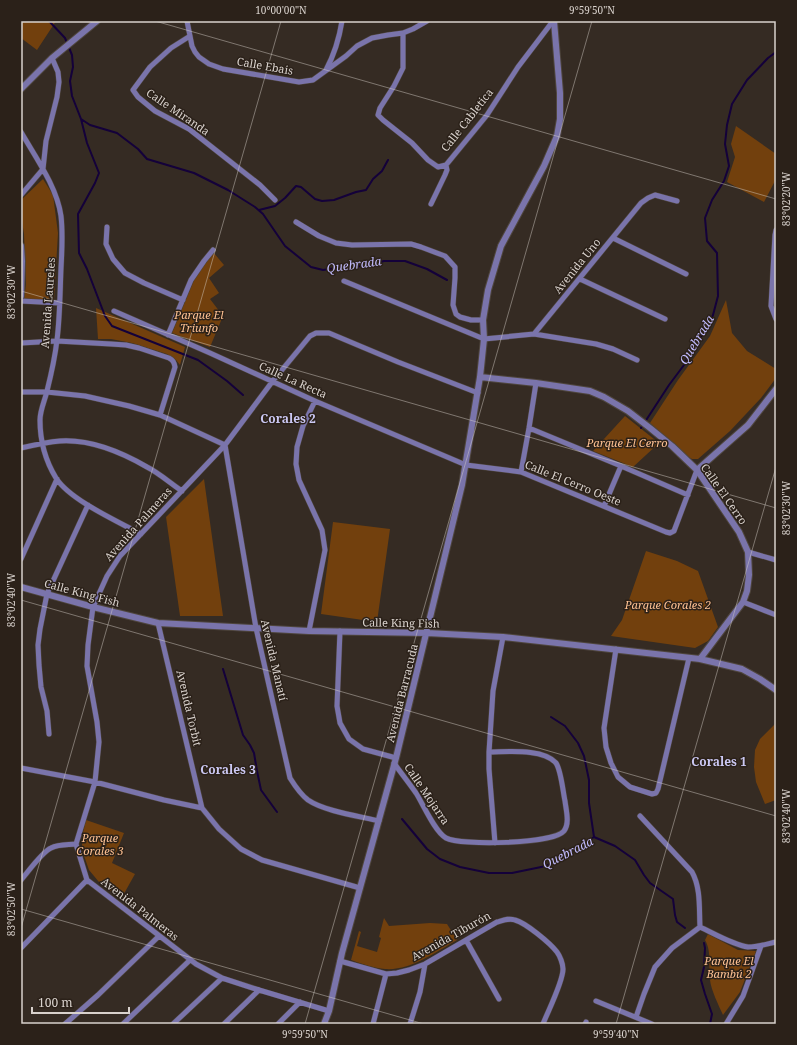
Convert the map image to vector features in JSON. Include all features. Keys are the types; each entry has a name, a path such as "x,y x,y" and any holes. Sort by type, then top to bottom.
{"street":[{"path":"21,89 52,58 97,21"},
{"name":"Calle Ebais","path":"187,21 192,46 195,52 199,57 210,64 223,69 299,82 313,80 357,46 372,38 403,33"},
{"path":"326,71 335,52 342,21"},
{"path":"403,33 427,21"},
{"name":"Calle Cabletica","path":"403,33 403,68 380,108 378,115 412,143 428,160 438,167 446,165 487,115 518,67 554,21"},
{"name":"Avenida Barracuda","path":"324,1024 329,1011 340,961 395,761 462,485 478,393 484,339 483,320 488,290 502,246 544,166 557,136 560,119 560,93 554,21"},
{"name":"Calle Miranda","path":"190,36 171,48 150,67 133,90 138,97 155,111 189,129 260,185 275,200"},
{"path":"21,195 43,169 46,141 57,97 59,82 58,72 52,58"},
{"name":"Avenida Laureles","path":"21,132 43,169 58,200 61,217 62,242 57,341 40,420 42,444 47,462 57,479 70,493 88,505 141,534"},
{"path":"431,204 447,170 446,165"},
{"name":"Avenida Uno","path":"534,334 640,203 655,195 677,201"},
{"path":"296,222 319,236 336,243 352,245 411,244 445,256 455,267 453,305 456,314 460,318 483,320"},
{"path":"107,227 106,244 113,259 125,273 183,300"},
{"path":"776,230 771,306 776,318"},
{"path":"613,238 686,274"},
{"path":"21,246 21,296"},
{"path":"168,335 191,280 213,250"},
{"path":"580,279 665,319"},
{"path":"344,281 484,339 534,334 596,344 613,349 637,360"},
{"path":"21,301 60,303"},
{"name":"Calle La Recta","path":"114,311 272,382 466,465"},
{"name":"Avenida Palmeras","path":"329,1011 222,978 190,960 87,880 76,844 95,782 99,742 98,722 87,666 93,608 106,576 120,556 225,445 272,382 310,336 316,333 329,333 478,393"},
{"path":"21,342 98,342 126,345 146,350 172,360 175,367 174,373 160,415"},
{"name":"Calle El Cerro","path":"480,377 590,391 604,397 628,411 672,446 697,470 739,532 748,552 749,575 747,591 743,602 700,659"},
{"path":"521,472 536,383"},
{"path":"529,428 688,495 697,470 748,425 776,389"},
{"path":"21,392 47,392 85,396 129,406 160,415 225,445"},
{"path":"309,631 325,550 322,530 299,480 296,464 297,447 303,426 315,400"},
{"path":"21,448 60,441 83,442 101,446 148,467 182,491"},
{"name":"Avenida Manatí","path":"225,445 256,628 290,778 296,789 318,806 379,821"},
{"name":"Calle El Cerro Oeste","path":"466,465 521,472 670,533 674,531 688,495"},
{"path":"604,506 622,466"},
{"path":"21,559 57,479"},
{"path":"49,734 47,711 41,687 38,652 40,628 47,594 88,505"},
{"path":"748,552 776,560"},
{"name":"Calle King Fish","path":"21,587 93,608 158,623 309,631 427,632 503,637 700,659 742,669 776,690"},
{"path":"743,602 776,616"},
{"name":"Avenida Torbit","path":"158,623 202,808 219,829 241,849 262,860 360,888"},
{"path":"340,631 337,698 340,723 349,738 364,749 395,761"},
{"path":"495,843 489,752 493,691 503,637"},
{"path":"616,649 604,728 606,747 610,763 618,777 630,787 652,794 656,793 658,789 689,658"},
{"name":"Calle Mojarra","path":"395,761 416,793 437,830 445,838 454,841 511,843 559,835 565,830 567,823 561,776 556,764 548,756 534,753 489,752"},
{"path":"21,768 95,782 202,808"},
{"path":"640,816 692,872 696,880 699,901 700,927"},
{"path":"21,880 50,848 76,844"},
{"path":"21,948 87,880"},
{"name":"Avenida Tiburón","path":"340,961 386,974 397,973 425,964 497,922 508,919 517,920 544,938 561,959 563,969 558,988 542,1024"},
{"path":"700,927 737,944 748,947 761,946 776,942"},
{"path":"636,1017 655,967 672,948 700,927"},
{"path":"65,1024 98,995 159,936"},
{"path":"466,940 499,999"},
{"path":"726,1024 743,996 761,946"},
{"path":"123,1024 190,960"},
{"path":"410,1024 420,992 425,964"},
{"path":"374,1024 386,974"},
{"path":"173,1024 222,978"},
{"path":"224,1024 259,990"},
{"path":"596,1001 652,1024"},
{"path":"278,1024 300,1002"}],"green space":[{"path":"21,21 56,21 37,50 21,38"},
{"path":"736,126 776,154 776,179 764,202 727,182 735,157 731,144"},
{"path":"43,179 53,195 58,233 54,300 24,299 26,284 21,200"},
{"name":"Parque El Triunfo","path":"213,252 224,265 209,278 219,293 210,299 223,316 210,347 172,333 194,280"},
{"path":"726,300 732,333 747,351 776,369 776,378 761,398 730,431 698,459 692,459 685,455 650,423 678,380 710,336"},
{"path":"96,308 185,347 180,365 176,360 167,354 132,343 111,339 98,339"},
{"name":"Parque El Cerro","path":"625,416 659,443 633,467 593,451"},
{"path":"204,479 223,616 180,616 166,517"},
{"path":"333,522 390,529 377,622 321,614"},
{"name":"Parque Corales 2","path":"646,551 677,561 698,571 718,627 708,641 695,648 611,636 622,620"},
{"path":"776,723 776,800 765,804 756,782 754,767 755,750 760,739"},
{"name":"Parque Corales 3","path":"86,820 124,833 112,863 135,874 121,899 99,882 89,870 82,850 82,837"},
{"path":"384,918 389,926 430,923 447,924 457,940 422,960 394,969 377,968 351,960 359,931 361,932 357,946 377,952"},
{"name":"Parque El Bambú 2","path":"708,934 738,950 756,951 740,992 723,1015 715,998 709,975 709,954 705,940"}],"waterway":[{"path":"49,21 65,38 72,55 73,67 70,81 72,96 81,119 87,143 99,173 78,214 79,253 87,269 105,316 112,326 198,360 227,381 243,395"},
{"name":"Quebrada","path":"641,428 684,365 694,344 705,332 713,315 718,296 717,253 707,241 705,218 712,200 724,181 729,166 725,144 727,125 732,104 747,80 768,58 776,52"},
{"name":"Quebrada","path":"81,119 90,125 117,133 138,149 147,159 194,173 228,190 255,207 263,214 285,246 311,267 323,270 365,266 384,261 405,261 427,269 447,280"},
{"name":"Quebrada","path":"259,210 275,206 296,186 301,187 315,199 322,201 334,200 366,190 373,179 382,171 388,160"},
{"path":"223,669 243,735 254,753 261,790 277,812"},
{"path":"551,717 565,726 578,743 584,756 589,780 589,803 594,837"},
{"name":"Quebrada","path":"402,819 427,849 440,859 460,867 489,873 512,873 546,866 594,837"},
{"name":"Quebrada","path":"594,837 615,846 635,860 650,883 673,899 677,922 685,928"},
{"name":"Quebrada","path":"704,943 704,967 701,980 712,1014 710,1024"}],"district":[{"name":"Corales 2","path":"288,419"},
{"name":"Corales 1","path":"719,762"},
{"name":"Corales 3","path":"228,770"}]}
